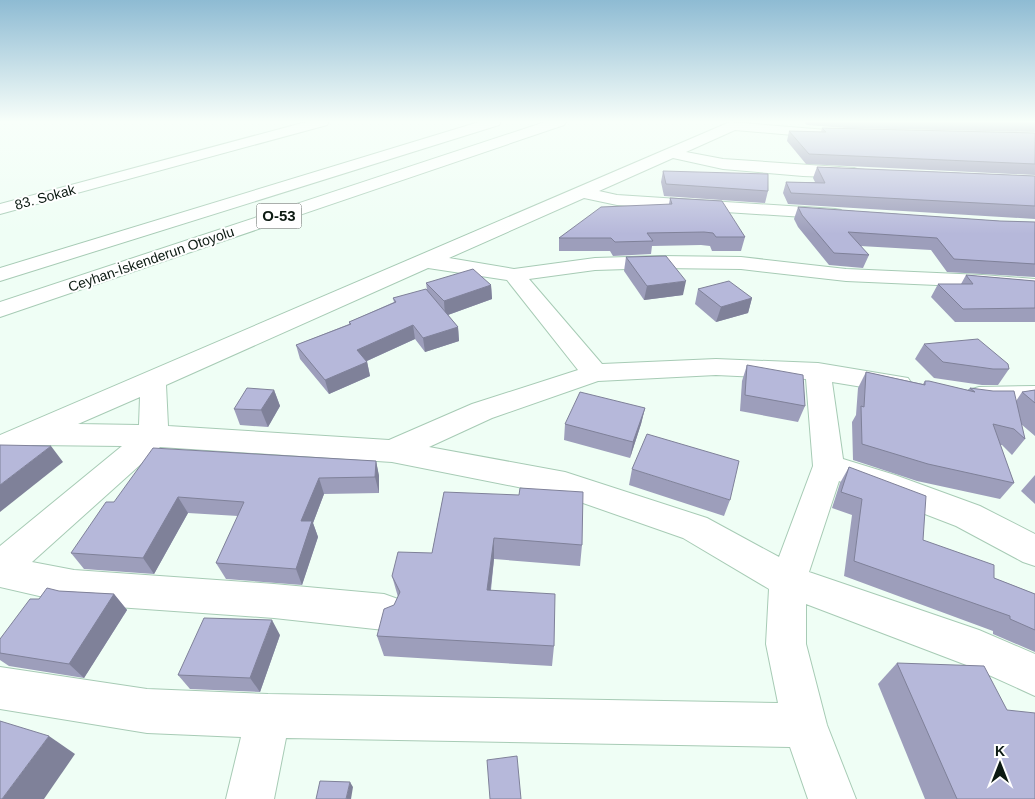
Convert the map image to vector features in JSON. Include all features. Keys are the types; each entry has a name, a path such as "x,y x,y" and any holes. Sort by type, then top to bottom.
{"main road":[{"name":"83. Sokak","path":"0,209 184,159"},
{"name":"Ceyhan-İskenderun Otoyolu","path":"0,275 374,159"},
{"name":"Ceyhan-İskenderun Otoyolu","path":"0,310 448,159"},
{"path":"0,447 658,159"},
{"path":"698,159 723,164 803,171 872,174"},
{"path":"581,192 617,200 848,215"},
{"path":"484,234 483,258 490,270"},
{"path":"423,261 514,275 594,264 660,262 741,263 846,275 982,281 1035,286"},
{"path":"514,275 595,373"},
{"path":"392,452 482,411 595,373 716,367 818,371 921,388"},
{"path":"818,371 828,466 788,581 786,644 805,725 832,799"},
{"path":"153,380 154,436"},
{"path":"956,393 982,396 1035,395"},
{"path":"28,434 154,436 392,452 565,484 695,528 788,581 979,650 1035,676"},
{"path":"0,569 154,436"},
{"path":"828,466 884,484 968,516 1035,551"},
{"path":"0,569 74,587 274,601 384,612"},
{"path":"0,688 147,712 268,716 805,725"},
{"path":"250,799 268,716"}],"building":[{"path":"928,159 1035,159 1035,164"},
{"path":"817,167 1035,176 1035,206 791,193 786,182 825,183"},
{"path":"663,171 768,174 768,191 666,184"},
{"path":"670,198 722,201 745,237 716,237 713,233 704,232 647,233 653,241 615,242 611,238 559,238 601,207 672,204"},
{"path":"798,207 1035,222 1035,264 954,259 937,238 848,232 869,255 834,253 802,215"},
{"path":"666,256 686,281 647,286 626,257"},
{"path":"473,269 491,285 444,301 426,283"},
{"path":"966,275 1035,281 1035,308 963,309 938,284 973,284"},
{"path":"729,281 752,298 721,307 698,289"},
{"path":"426,289 458,327 423,338 413,325 357,350 367,362 325,380 296,345 351,324 349,322 396,302 393,298"},
{"path":"978,339 1008,364 1009,369 993,369 943,362 924,344"},
{"path":"747,365 803,375 805,406 745,395"},
{"path":"866,372 925,385 925,381 929,381 975,392 970,388 1014,391 1025,439 1014,429 993,424 1014,483 928,464 862,444 861,406 864,407"},
{"path":"247,388 274,390 261,410 234,409"},
{"path":"1035,390 1035,403 1022,392"},
{"path":"580,392 645,408 633,442 565,424"},
{"path":"647,434 739,461 730,500 632,469"},
{"path":"0,445 51,446 0,485"},
{"path":"153,448 376,461 375,477 319,478 301,521 312,521 296,569 216,563 244,502 178,497 143,558 71,553 106,502 114,502"},
{"path":"849,467 926,496 923,540 994,565 994,578 1035,594 1035,630 1010,619 1010,616 854,561 862,499 841,492"},
{"path":"520,488 583,492 582,545 494,538 487,590 555,594 554,646 377,636 384,609 394,605 400,592 392,576 398,552 432,553 444,492 519,495"},
{"path":"47,588 59,591 114,594 69,664 0,653 0,639 30,599 39,599"},
{"path":"204,618 272,620 250,678 178,675"},
{"path":"897,663 984,666 1007,710 1035,713 1035,799 957,799"},
{"path":"0,721 49,736 2,799 0,799"},
{"path":"517,756 521,799 490,799 487,760"},
{"path":"320,781 350,782 346,799 316,799"}]}
